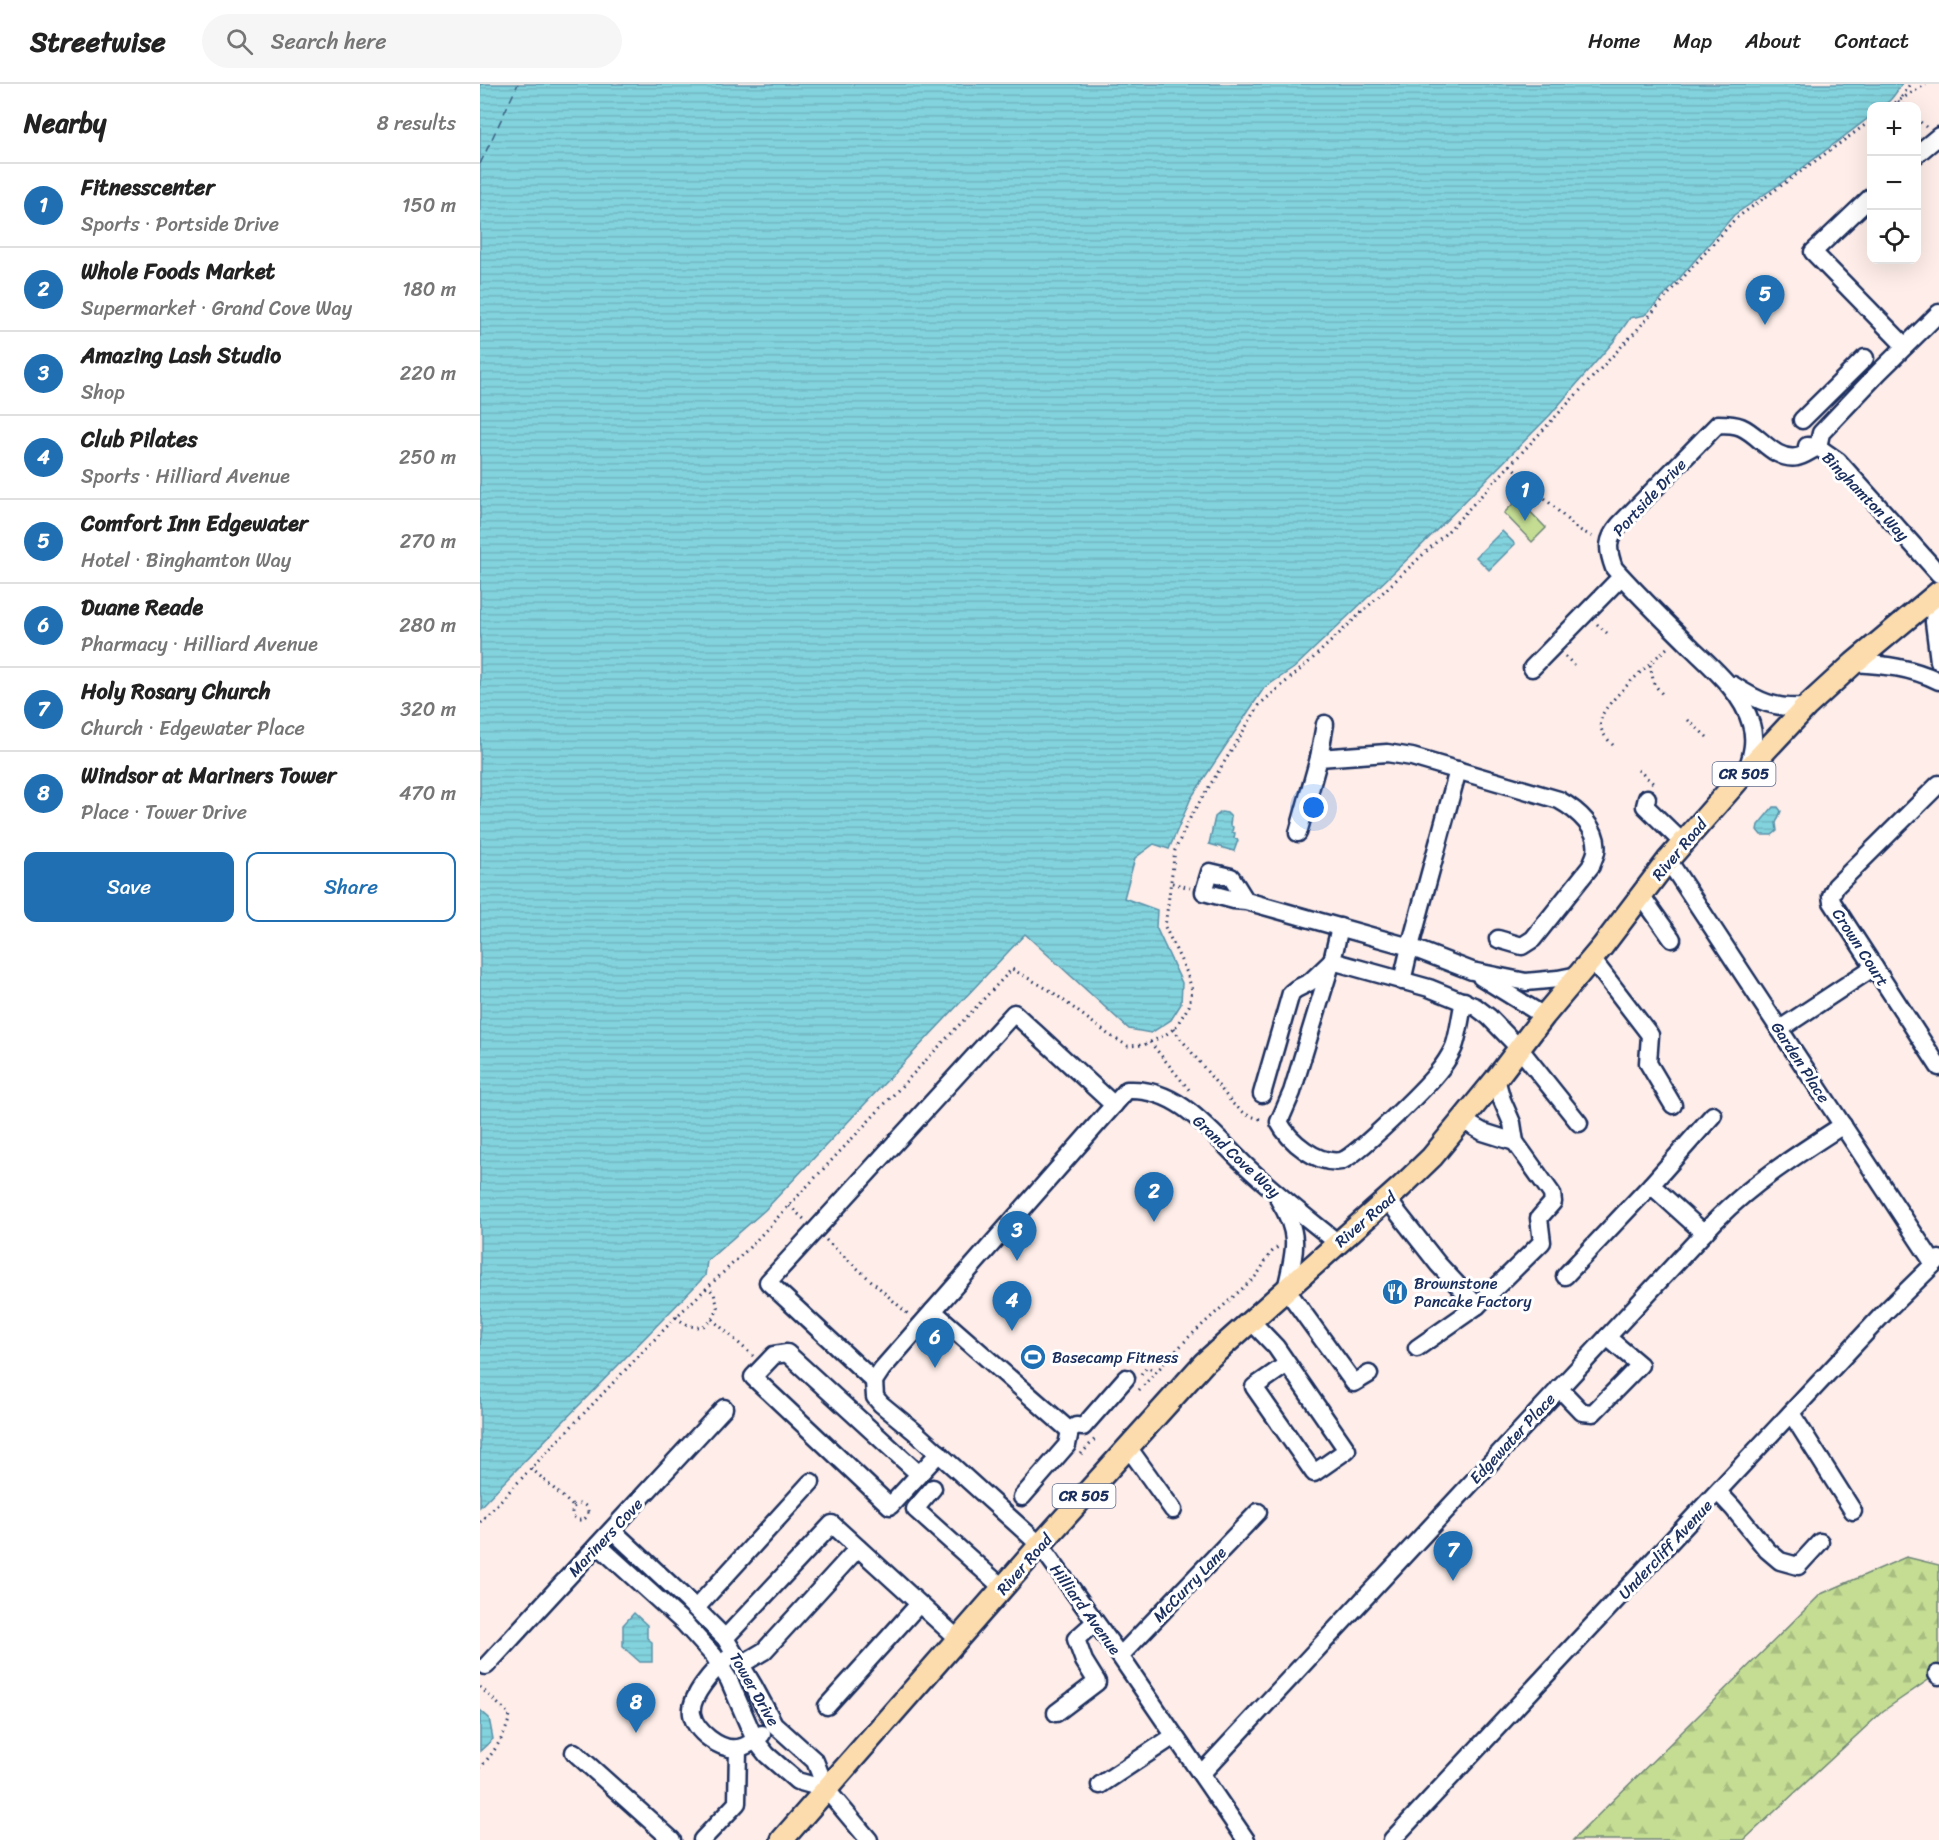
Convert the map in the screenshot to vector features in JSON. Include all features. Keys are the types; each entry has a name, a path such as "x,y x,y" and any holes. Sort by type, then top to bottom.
{"main road":[{"name":"River Road","path":"782,1840 1040,1545 1204,1363 1432,1157 1668,860 1747,770 1806,707 1938,587"}],"street":[{"path":"1921,152 1939,136"},
{"path":"1867,201 1813,252 1905,346"},
{"path":"1818,447 1821,433 1939,313"},
{"path":"1802,420 1865,358"},
{"name":"Binghamton Way","path":"1718,424 1738,426 1751,432 1775,453 1786,456 1804,446 1818,447 1838,461 1938,587"},
{"name":"Portside Drive","path":"1718,424 1613,532 1608,543 1609,556 1621,577 1724,679 1741,703 1751,724 1753,749 1747,770"},
{"path":"1532,668 1621,577"},
{"path":"1938,587 1934,622 1939,661"},
{"path":"1854,663 1919,671 1939,681"},
{"name":"Portside Drive","path":"1724,679 1764,703 1787,708 1806,707"},
{"path":"1298,833 1319,758 1325,724"},
{"path":"1319,758 1387,753 1412,757 1559,800 1579,814 1588,824 1596,842 1596,853 1591,866 1533,939 1522,946 1498,939"},
{"path":"1402,981 1458,770"},
{"name":"Crown Court","path":"1939,784 1836,886 1831,896 1832,902 1939,1067"},
{"path":"1652,793 1645,806 1683,843"},
{"name":"Garden Place","path":"1668,860 1936,1262"},
{"path":"1641,895 1672,939"},
{"path":"1246,901 1410,947 1472,971 1526,982 1551,980 1585,967 1650,1035 1648,1063 1673,1104"},
{"path":"1340,927 1332,961 1292,1092 1279,1122 1283,1131 1313,1157 1330,1161 1347,1159 1370,1141 1437,1073 1455,1047 1464,1001"},
{"path":"1332,961 1464,1001 1490,1017 1520,1048 1580,1123"},
{"path":"1262,1094 1291,993 1311,982 1332,961"},
{"path":"1780,1029 1874,967"},
{"path":"1472,971 1544,1016"},
{"path":"1014,1013 1114,1105 882,1369 874,1382 768,1282 1014,1013"},
{"path":"1418,1348 1477,1306 1542,1242 1539,1218 1553,1202 1552,1194 1515,1142 1512,1123 1496,1079"},
{"name":"Grand Cove Way","path":"1114,1105 1127,1090 1143,1089 1164,1096 1184,1107 1274,1191 1338,1242"},
{"path":"1564,1276 1651,1185 1713,1115"},
{"path":"1462,1120 1483,1132 1515,1142"},
{"name":"Edgewater Place","path":"1200,1774 1737,1199 1785,1162 1843,1125"},
{"path":"1651,1185 1704,1233"},
{"path":"1274,1191 1288,1215 1294,1238 1295,1251 1286,1289 1354,1383 1368,1374"},
{"path":"1387,1199 1438,1264 1477,1306"},
{"name":"Undercliff Avenue","path":"1392,1840 1886,1311 1936,1262"},
{"path":"933,1311 1070,1431"},
{"path":"1250,1320 1276,1347 1347,1450 1314,1473 1254,1387 1287,1364"},
{"path":"1559,1388 1582,1412 1593,1413 1640,1365 1607,1337"},
{"path":"919,1474 787,1353 774,1355 753,1377 890,1506 939,1453"},
{"path":"1022,1497 1067,1444 1070,1431 1076,1426 1083,1427 1126,1378"},
{"name":"Hilliard Avenue","path":"874,1382 875,1397 881,1404 939,1453 1040,1545 1120,1656 1246,1840"},
{"name":"Mariners Cove","path":"486,1666 724,1408"},
{"path":"1791,1413 1853,1511"},
{"path":"1128,1447 1173,1510"},
{"path":"696,1608 811,1482"},
{"path":"933,1488 915,1509 1003,1588"},
{"path":"1718,1492 1767,1550 1780,1561 1798,1566 1820,1542"},
{"name":"McCurry Lane","path":"1120,1656 1258,1512"},
{"path":"725,1638 832,1524 958,1639"},
{"name":"Tower Drive","path":"612,1530 725,1638 774,1724 815,1761 826,1789"},
{"name":"Tower Drive","path":"598,1545 702,1642 729,1680 755,1740 767,1755 797,1781 826,1789"},
{"path":"774,1724 755,1740 738,1748 728,1748 716,1743 696,1724 692,1713 696,1696 720,1665 764,1651 858,1548"},
{"path":"827,1706 919,1604"},
{"path":"1056,1713 1097,1682 1084,1661 1076,1639 1095,1622"},
{"path":"1100,1785 1174,1736"},
{"path":"702,1840 737,1803 738,1748"},
{"path":"574,1752 672,1840"},
{"path":"826,1789 869,1840"}],"path":[{"path":"1900,99 1910,84"},
{"path":"1896,102 1926,84"},
{"path":"480,1522 676,1317 747,1250 1012,969 1051,991 1109,1035 1128,1046 1144,1045 1173,1029 1189,1006 1192,990 1187,973 1165,927 1175,850 1191,816 1260,704 1309,662 1448,531 1637,330 1735,219 1867,124"},
{"path":"1510,465 1576,528 1608,543"},
{"path":"1613,745 1601,730 1602,715 1679,635"},
{"path":"1650,664 1654,684 1663,695"},
{"path":"1688,720 1707,737"},
{"path":"1638,770 1652,793"},
{"path":"1173,1029 1233,1104 1247,1115 1279,1122"},
{"path":"789,1206 920,1326"},
{"path":"1134,1396 1189,1337 1261,1272 1274,1249 1288,1244 1294,1238"},
{"path":"676,1317 684,1324 697,1328 712,1319 718,1307 708,1287"},
{"path":"712,1319 764,1365"},
{"path":"1080,1456 1096,1438"},
{"path":"531,1468 574,1507"},
{"path":"578,1504 585,1506 587,1510 585,1517 580,1520 575,1519 572,1511 574,1507 578,1504"},
{"path":"480,1687 510,1715 507,1729 480,1768"}],"green space":[{"path":"1518,499 1546,528 1532,542 1504,513"},
{"path":"1906,1557 1939,1565 1939,1665 1937,1674 1883,1711 1744,1840 1573,1840 1821,1594"}],"water":[{"path":"480,84 1902,84 1888,102 1867,102 1867,119 1793,175 1734,215 1665,295 1645,315 1630,318 1614,341 1550,415 1415,552 1294,668 1264,688 1191,798 1169,849 1154,844 1135,858 1124,898 1157,910 1156,927 1182,983 1181,1004 1171,1020 1151,1033 1129,1029 1025,934 765,1210 707,1261 705,1276 480,1507"},
{"path":"1502,531 1515,544 1489,570 1476,557"},
{"path":"1773,807 1778,807 1781,811 1776,823 1777,831 1772,835 1761,835 1757,830 1758,825"},
{"path":"1221,812 1231,817 1232,832 1235,833 1234,838 1238,840 1234,851 1209,844 1215,817"},
{"path":"634,1613 647,1625 647,1638 652,1642 652,1662 640,1662 623,1647 623,1625"},
{"path":"480,1710 489,1718 493,1739 480,1751"}],"ferry route":[{"path":"480,164 518,84"}],"place":[{"name":"Comfort Inn Edgewater","path":"1765,325"},
{"name":"Fitnesscenter","path":"1525,521"},
{"name":"Whole Foods Market","path":"1154,1222"},
{"name":"Amazing Lash Studio","path":"1017,1261"},
{"name":"Brownstone Pancake Factory","path":"1395,1292"},
{"name":"Club Pilates","path":"1012,1331"},
{"name":"Basecamp Fitness","path":"1033,1357"},
{"name":"Duane Reade","path":"935,1368"},
{"name":"Holy Rosary Church","path":"1453,1581"},
{"name":"Windsor at Mariners Tower","path":"636,1733"}]}
